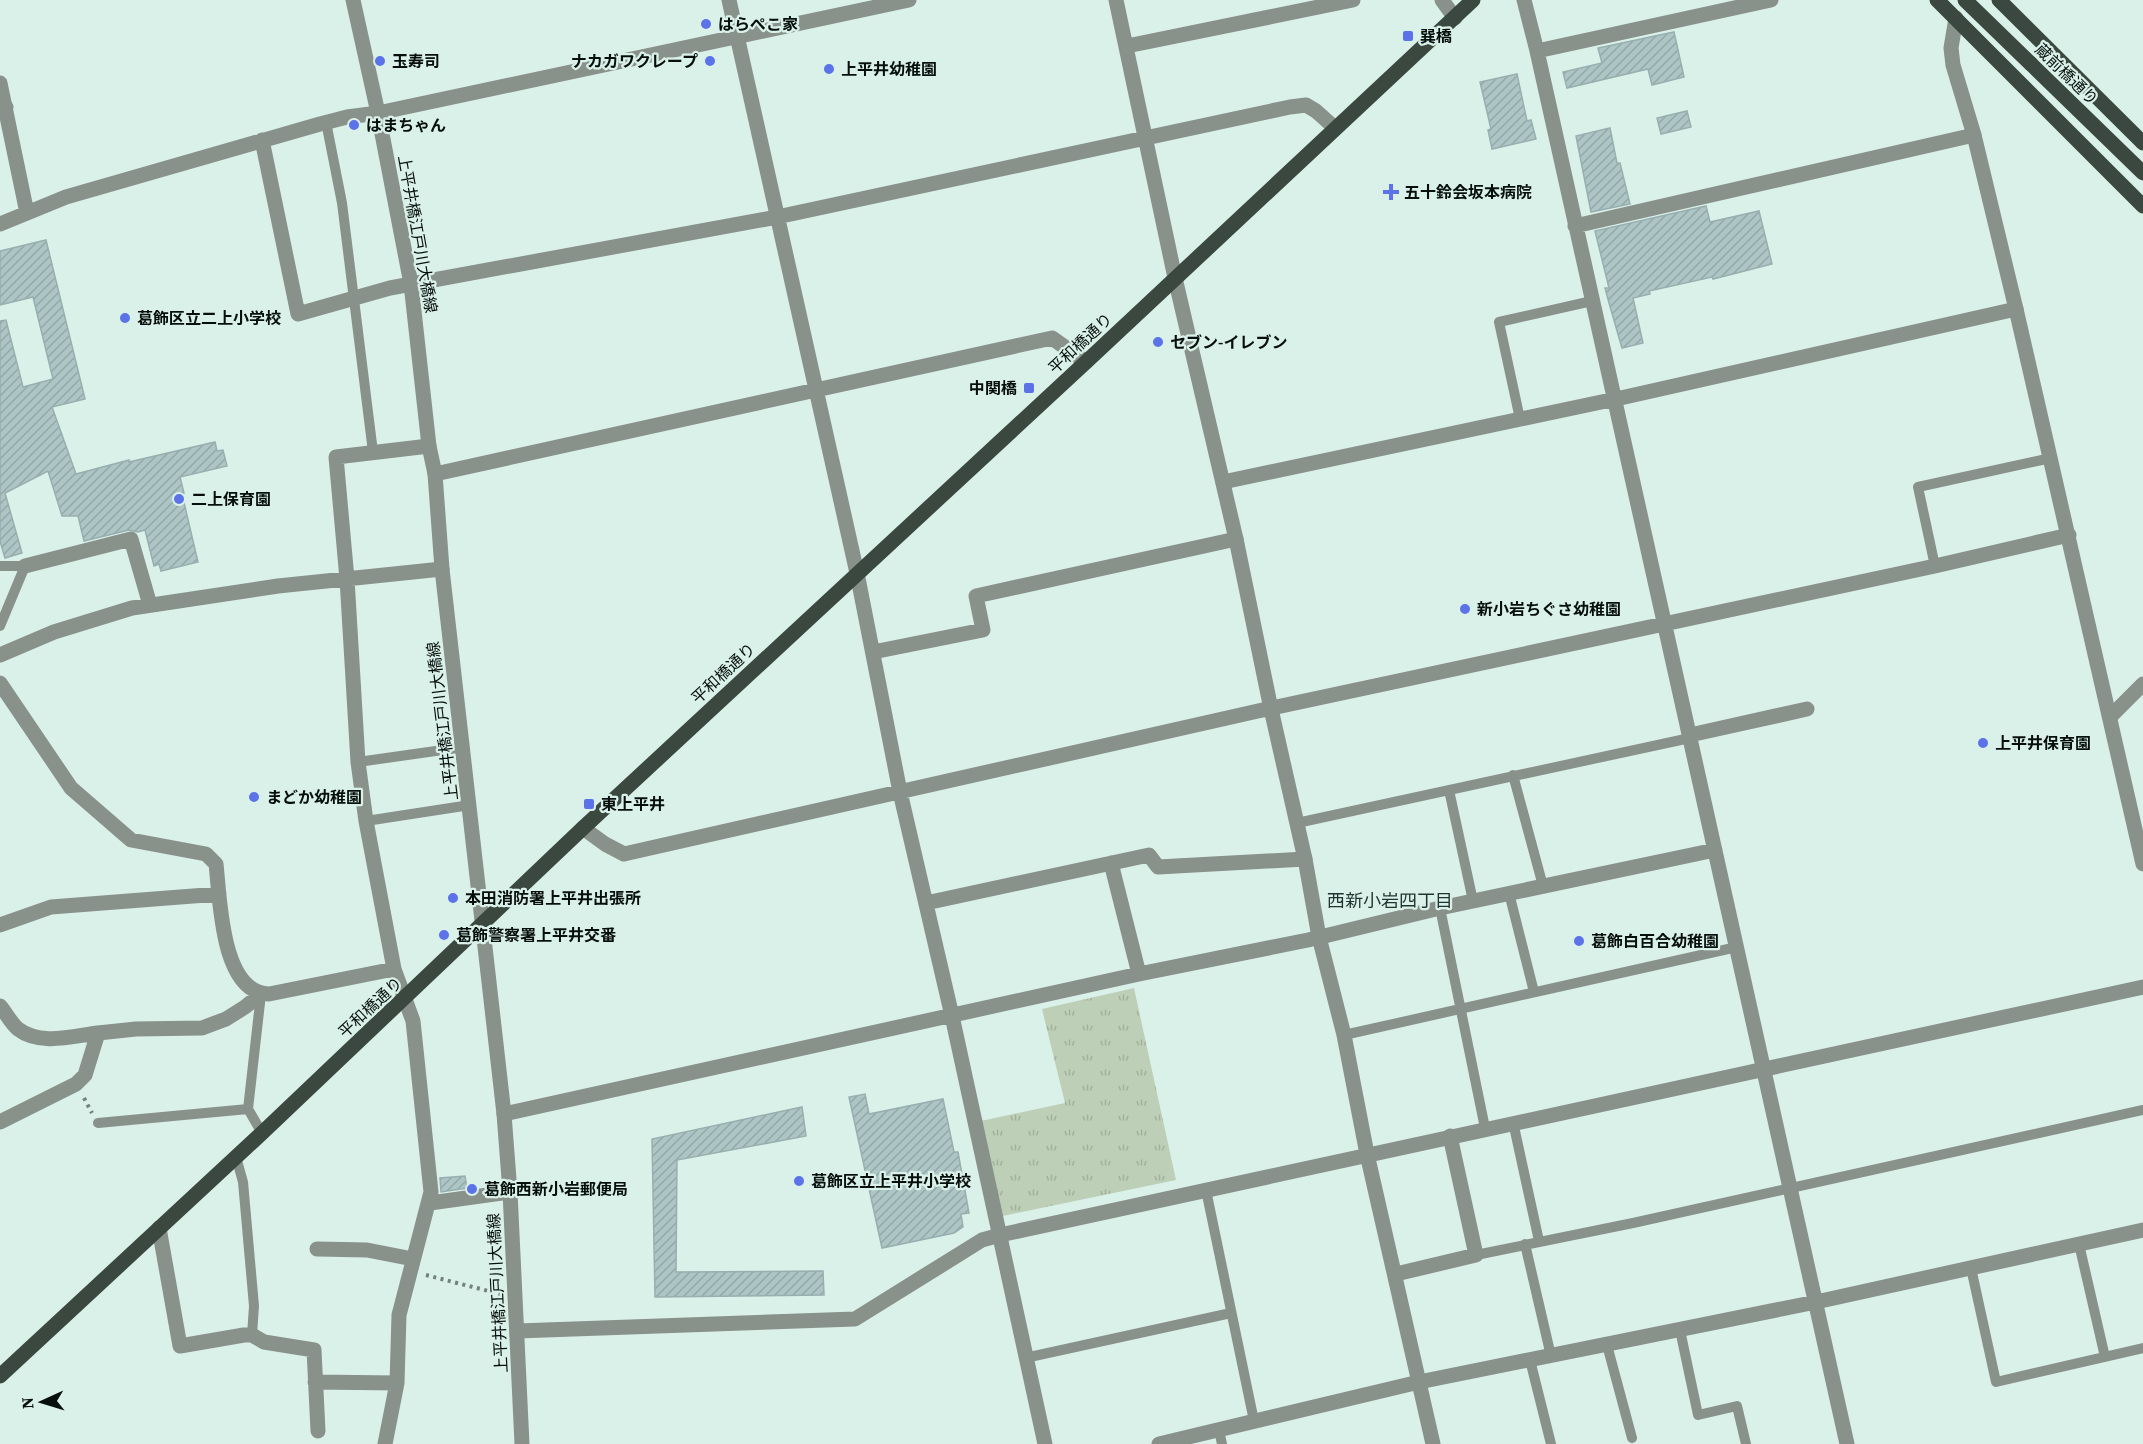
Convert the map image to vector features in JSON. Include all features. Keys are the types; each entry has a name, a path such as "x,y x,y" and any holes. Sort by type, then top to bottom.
{"main road":[{"name":"平和橋通り","path":"0,1376 406,998 583,828 1473,0"},
{"path":"1937,0 2143,206"},
{"name":"蔵前橋通り","path":"1965,0 2143,173"},
{"path":"1999,0 2143,142"}],"street":[{"name":"上平井橋江戸川大橋線","path":"353,0 378,113 411,284 429,446 435,474 442,569 504,1114 522,1444"},
{"path":"729,0 857,573 900,792 952,1016 1045,1444"},
{"path":"0,224 66,198 326,122 378,113 909,0"},
{"path":"1116,0 1175,278 1236,539 1305,859 1319,937 1344,1035 1367,1154 1433,1444"},
{"path":"1127,46 1353,0"},
{"path":"1442,0 1455,18"},
{"path":"1524,0 1847,1444"},
{"path":"1537,51 1771,0"},
{"path":"1956,18 1951,48 1953,65 1974,135 2016,309 2143,864"},
{"path":"0,83 3,108 27,213"},
{"path":"262,140 298,314 411,284 777,218 1290,107 1306,105 1335,128"},
{"path":"1575,226 1974,135"},
{"path":"1223,482 1614,399 2016,309"},
{"path":"435,474 1052,338 1086,362"},
{"path":"385,1444 397,1383 399,1315 430,1203 431,1192 413,1021 394,969 366,821 358,762 336,457 429,446"},
{"path":"583,828 624,854 1271,709 2069,536"},
{"path":"25,566 131,539 150,605"},
{"path":"873,652 983,630 976,596 1236,539"},
{"path":"0,655 54,632 132,608 278,586 442,569"},
{"path":"0,683 71,788 131,840 206,854 216,864 221,920 232,962 243,982 252,991 269,994 394,969"},
{"path":"2110,717 2143,684"},
{"path":"1690,736 1807,709"},
{"path":"504,1114 1139,974 1319,937 1440,908 1715,850"},
{"path":"926,903 1149,855 1158,867 1305,859"},
{"path":"1111,863 1139,974"},
{"path":"0,925 51,907 219,894"},
{"path":"517,1331 855,1319 982,1240 1000,1235 2143,987"},
{"path":"0,1006 16,1027 30,1036 43,1039 136,1029 202,1028 226,1019 246,1007 261,994"},
{"path":"0,1122 76,1084 85,1075 98,1033"},
{"path":"1396,1274 1476,1255 1450,1136"},
{"path":"430,1203 510,1192"},
{"path":"159,1228 180,1346 252,1335 264,1342 314,1350 318,1431"},
{"path":"1159,1444 1221,1437 1254,1422 1419,1382 1816,1302 2143,1230"},
{"path":"317,1249 367,1250 411,1265"},
{"path":"315,1382 397,1383"}],"lane":[{"path":"326,122 342,203 373,452"},
{"path":"1520,419 1499,322 1592,301"},
{"path":"1935,566 1918,487 2051,458"},
{"path":"0,566 25,566 0,626"},
{"path":"1297,823 1690,736"},
{"path":"358,762 464,747"},
{"path":"1513,775 1543,886"},
{"path":"1449,790 1473,901"},
{"path":"366,821 470,805"},
{"path":"1509,893 1534,992"},
{"path":"1440,908 1485,1128"},
{"path":"1344,1035 1737,947"},
{"path":"261,994 248,1109 262,1133"},
{"path":"98,1123 248,1109"},
{"path":"1476,1255 2143,1110"},
{"path":"1514,1122 1539,1241"},
{"path":"236,1156 243,1182 254,1306 252,1335"},
{"path":"1206,1190 1254,1422"},
{"path":"1525,1244 1551,1356"},
{"path":"2079,1244 2105,1357"},
{"path":"1971,1268 1996,1382 2143,1348"},
{"path":"1025,1358 1231,1313"},
{"path":"1680,1330 1698,1415 1737,1406 1746,1444"},
{"path":"1607,1345 1632,1438"},
{"path":"1530,1360 1551,1444"}],"path":[{"path":"76,1084 98,1123"},
{"path":"411,1265 515,1298"}],"green space":[{"path":"1134,988 1176,1180 998,1217 976,1122 1065,1103 1042,1009"}],"building":[{"path":"1674,32 1684,77 1652,85 1648,69 1567,88 1563,72 1602,63 1598,48"},
{"path":"1517,74 1527,121 1531,120 1536,139 1492,149 1488,130 1491,129 1480,82"},
{"path":"1687,111 1691,127 1661,134 1657,118"},
{"path":"1610,128 1617,163 1620,163 1630,204 1591,212 1576,136"},
{"path":"1706,206 1710,222 1759,211 1772,264 1713,279 1712,277 1649,291 1650,294 1633,298 1643,343 1622,348 1605,288 1609,288 1595,231"},
{"path":"46,240 85,399 52,407 76,474 215,442 217,451 223,450 227,466 180,477 198,562 161,571 159,564 154,566 145,530 138,532 129,530 84,541 78,516 62,516 48,471 5,493 22,553 5,558 0,541 0,321 6,320 23,387 53,379 33,297 0,305 0,251"},
{"path":"865,1094 869,1114 943,1099 954,1152 958,1152 969,1213 961,1214 963,1227 954,1233 882,1248 849,1097"},
{"path":"802,1107 806,1136 677,1160 676,1272 823,1271 824,1295 655,1297 652,1139"},
{"path":"465,1176 467,1188 441,1192 440,1178"}],"place":[{"name":"はらぺこ家","path":"706,24"},
{"name":"巽橋","path":"1408,36"},
{"name":"玉寿司","path":"380,61"},
{"name":"ナカガワクレープ","path":"710,61"},
{"name":"上平井幼稚園","path":"829,69"},
{"name":"はまちゃん","path":"354,125"},
{"name":"五十鈴会坂本病院","path":"1391,192"},
{"name":"葛飾区立二上小学校","path":"125,318"},
{"name":"セブン-イレブン","path":"1158,342"},
{"name":"中関橋","path":"1029,388"},
{"name":"二上保育園","path":"179,499"},
{"name":"新小岩ちぐさ幼稚園","path":"1465,609"},
{"name":"上平井保育園","path":"1983,743"},
{"name":"まどか幼稚園","path":"254,797"},
{"name":"東上平井","path":"589,804"},
{"name":"本田消防署上平井出張所","path":"453,898"},
{"name":"葛飾警察署上平井交番","path":"444,935"},
{"name":"葛飾白百合幼稚園","path":"1579,941"},
{"name":"葛飾区立上平井小学校","path":"799,1181"},
{"name":"葛飾西新小岩郵便局","path":"472,1189"}],"district":[{"name":"西新小岩四丁目","path":"1390,901"}]}
